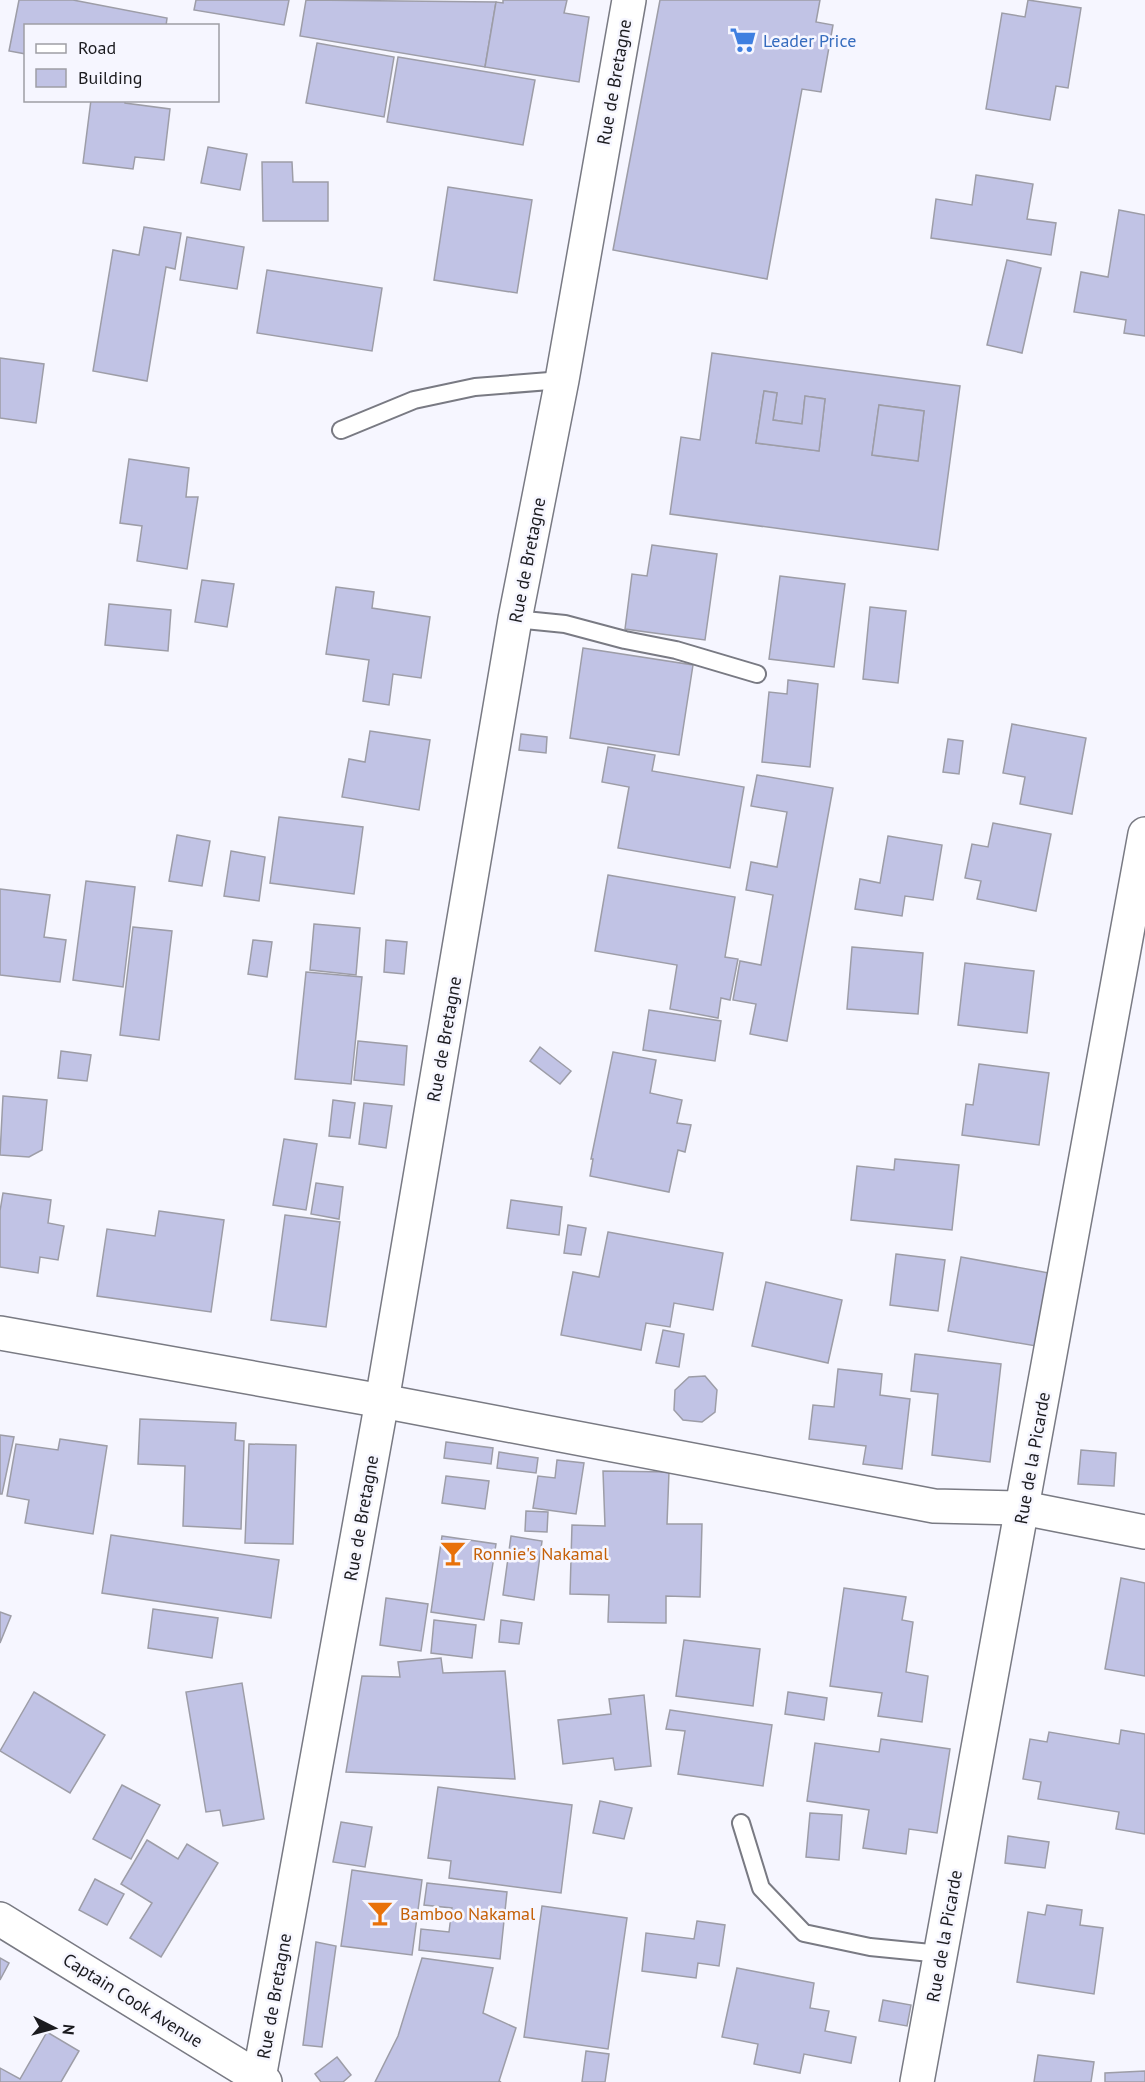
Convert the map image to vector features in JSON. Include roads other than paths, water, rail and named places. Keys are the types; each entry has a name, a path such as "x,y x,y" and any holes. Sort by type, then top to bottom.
{"street":[{"name":"Rue de Bretagne","path":"262,2080 382,1401 515,620 562,380 628,0"},
{"name":"Rue de la Picarde","path":"917,2082 1145,834"},
{"path":"0,1333 382,1401 934,1506 1023,1508 1145,1532"},
{"name":"Captain Cook Avenue","path":"0,1919 262,2080"}],"lane":[{"path":"341,430 414,400 475,387 562,380"},
{"path":"515,620 565,624 625,640 676,650 757,674"},
{"path":"741,1823 761,1888 804,1933 870,1947 941,1954"}],"place":[{"name":"Leader Price","path":"743,40"},
{"name":"Ronnie's Nakamal","path":"453,1553"},
{"name":"Bamboo Nakamal","path":"380,1913"}]}
